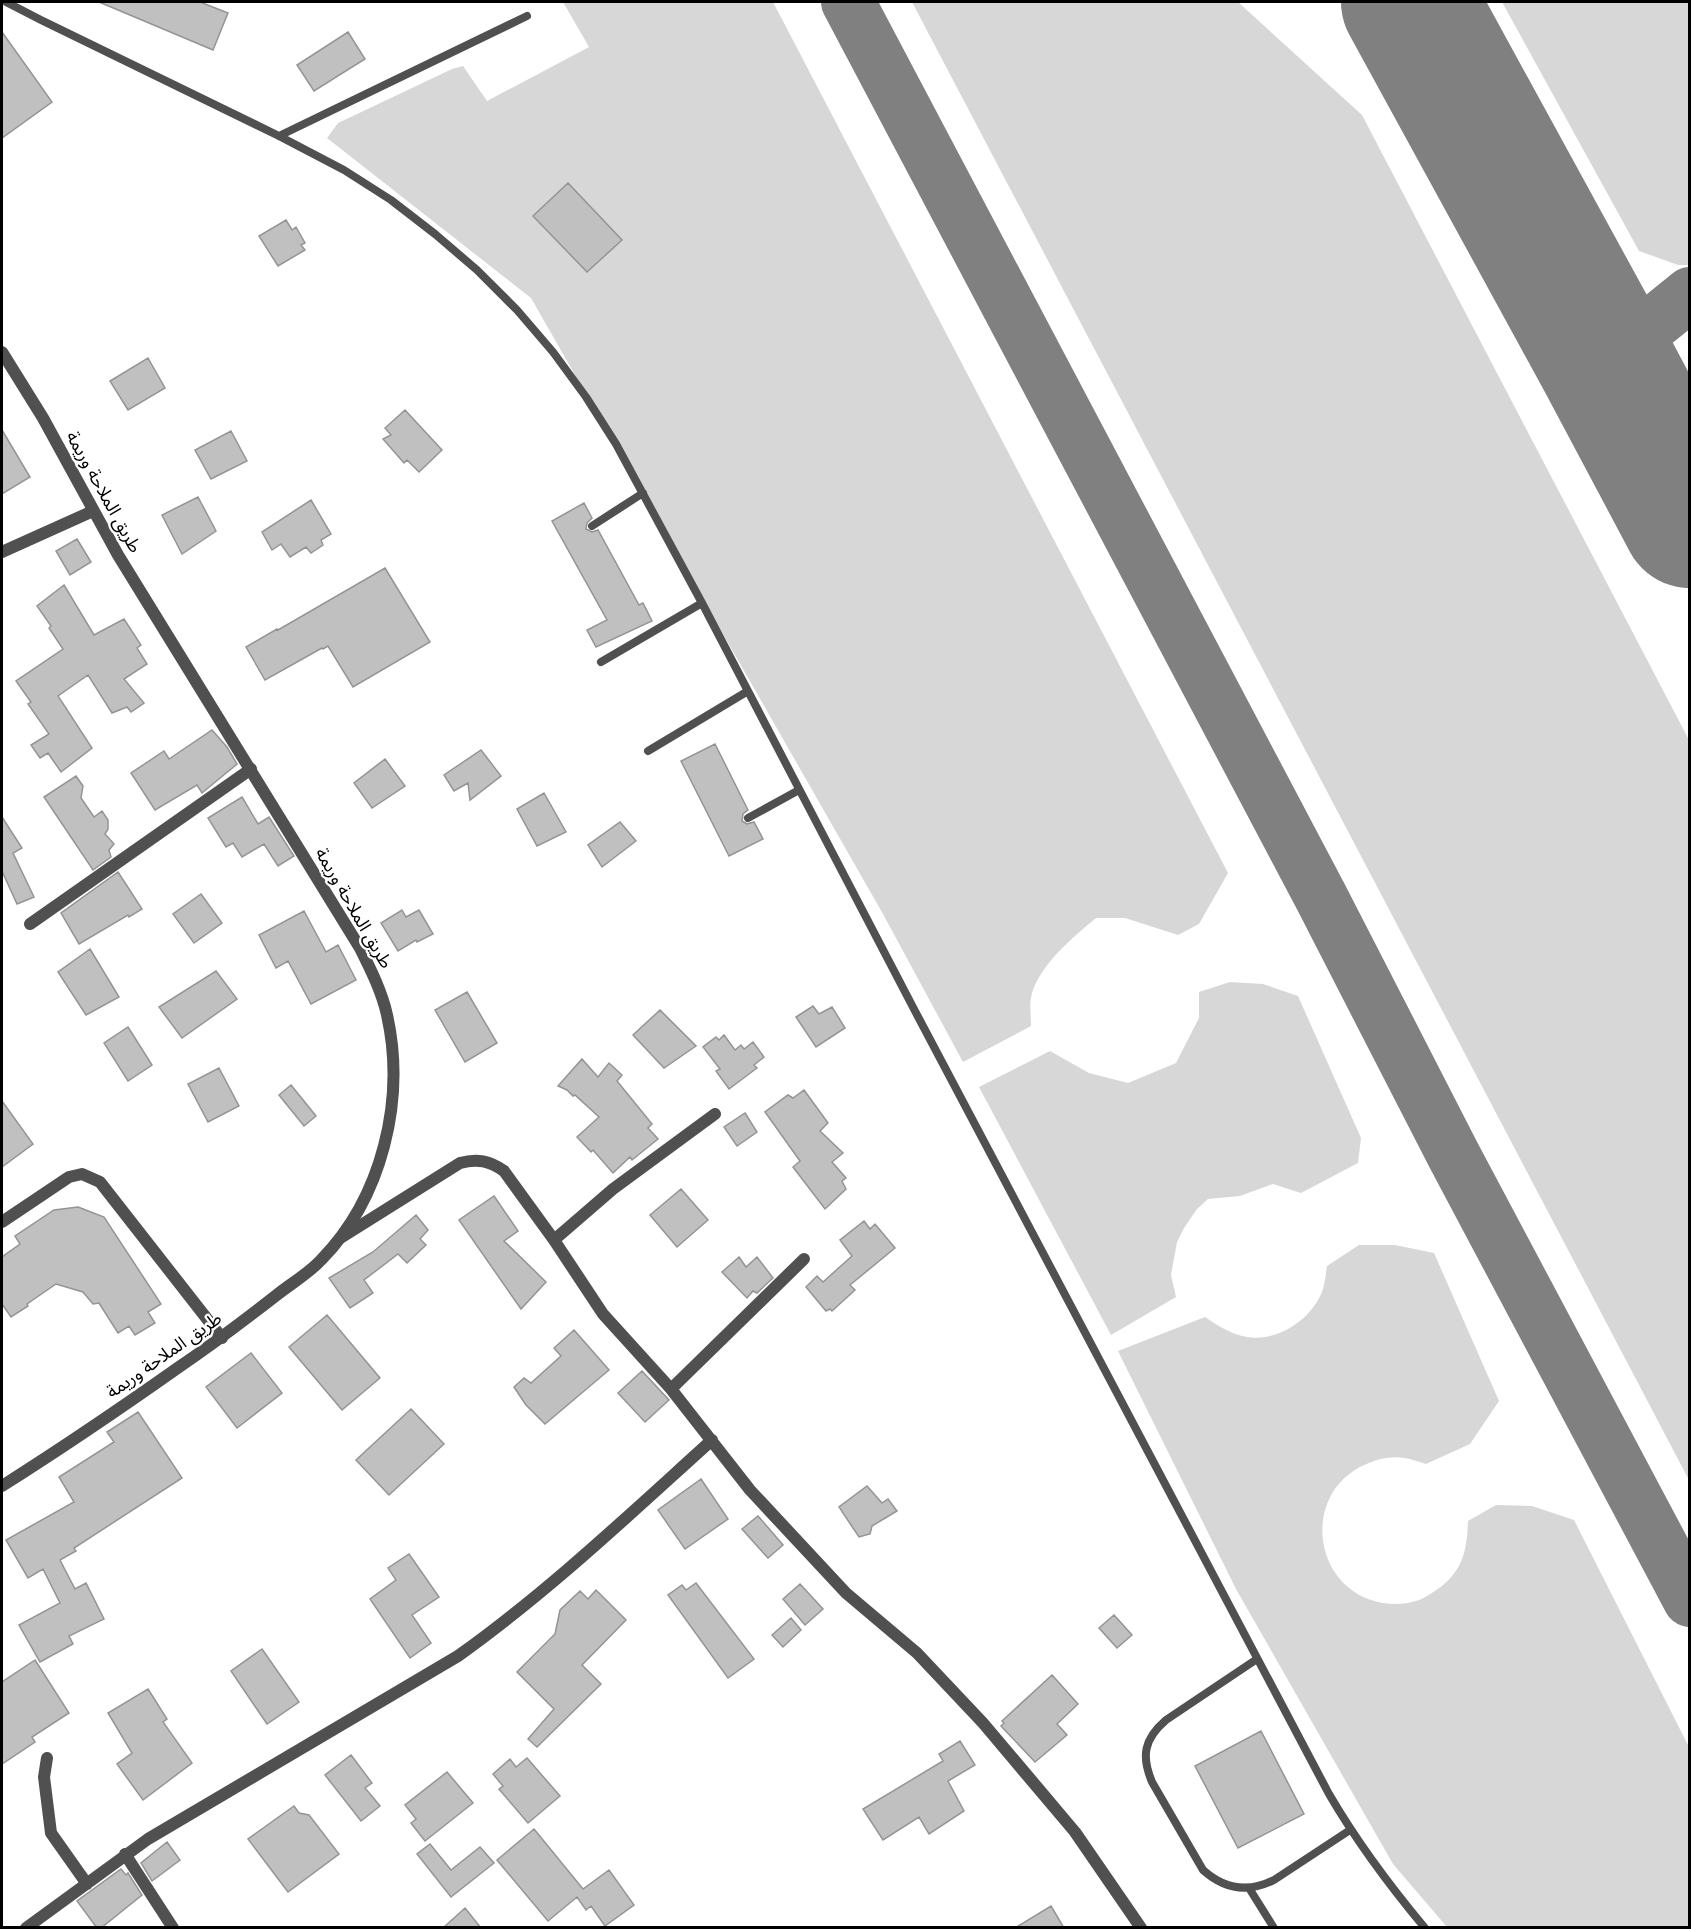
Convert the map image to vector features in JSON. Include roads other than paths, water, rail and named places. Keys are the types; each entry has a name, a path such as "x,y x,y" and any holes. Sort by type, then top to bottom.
{"street":[{"name":"طريق الملاحة وريمة","path":"2,352 43,418 93,511 169,639 360,948 376,980 387,1014 393,1050 394,1085 382,1152 371,1184 342,1236 320,1262 222,1338 2,1486"},
{"path":"2,552 93,511"},
{"path":"30,924 250,770"},
{"path":"554,1240 613,1189 715,1114"},
{"path":"342,1236 460,1163 477,1160 495,1165 504,1172 554,1240 603,1314 671,1389 750,1490 846,1593 917,1653 983,1723 1075,1832 1141,1928"},
{"path":"2,1222 69,1178 82,1174 100,1182 222,1338"},
{"path":"671,1389 804,1259"},
{"path":"26,1928 125,1854 458,1656 505,1623 712,1440"},
{"path":"47,1758 44,1778 51,1833 87,1884"},
{"path":"125,1854 174,1928"}],"lane":[{"path":"6,2 279,136 344,170 391,200 477,270 517,310 586,396 616,444 702,603 1329,1794 1350,1830 1386,1881 1425,1928"},
{"path":"279,136 527,16"},
{"path":"592,526 643,493"},
{"path":"601,662 702,603"},
{"path":"648,752 748,691"},
{"path":"748,818 799,790"},
{"path":"1257,1659 1166,1720 1152,1736 1145,1755 1152,1782 1203,1870 1212,1878 1236,1888 1262,1886 1274,1880 1350,1830"},
{"path":"1249,1888 1274,1928"}]}
